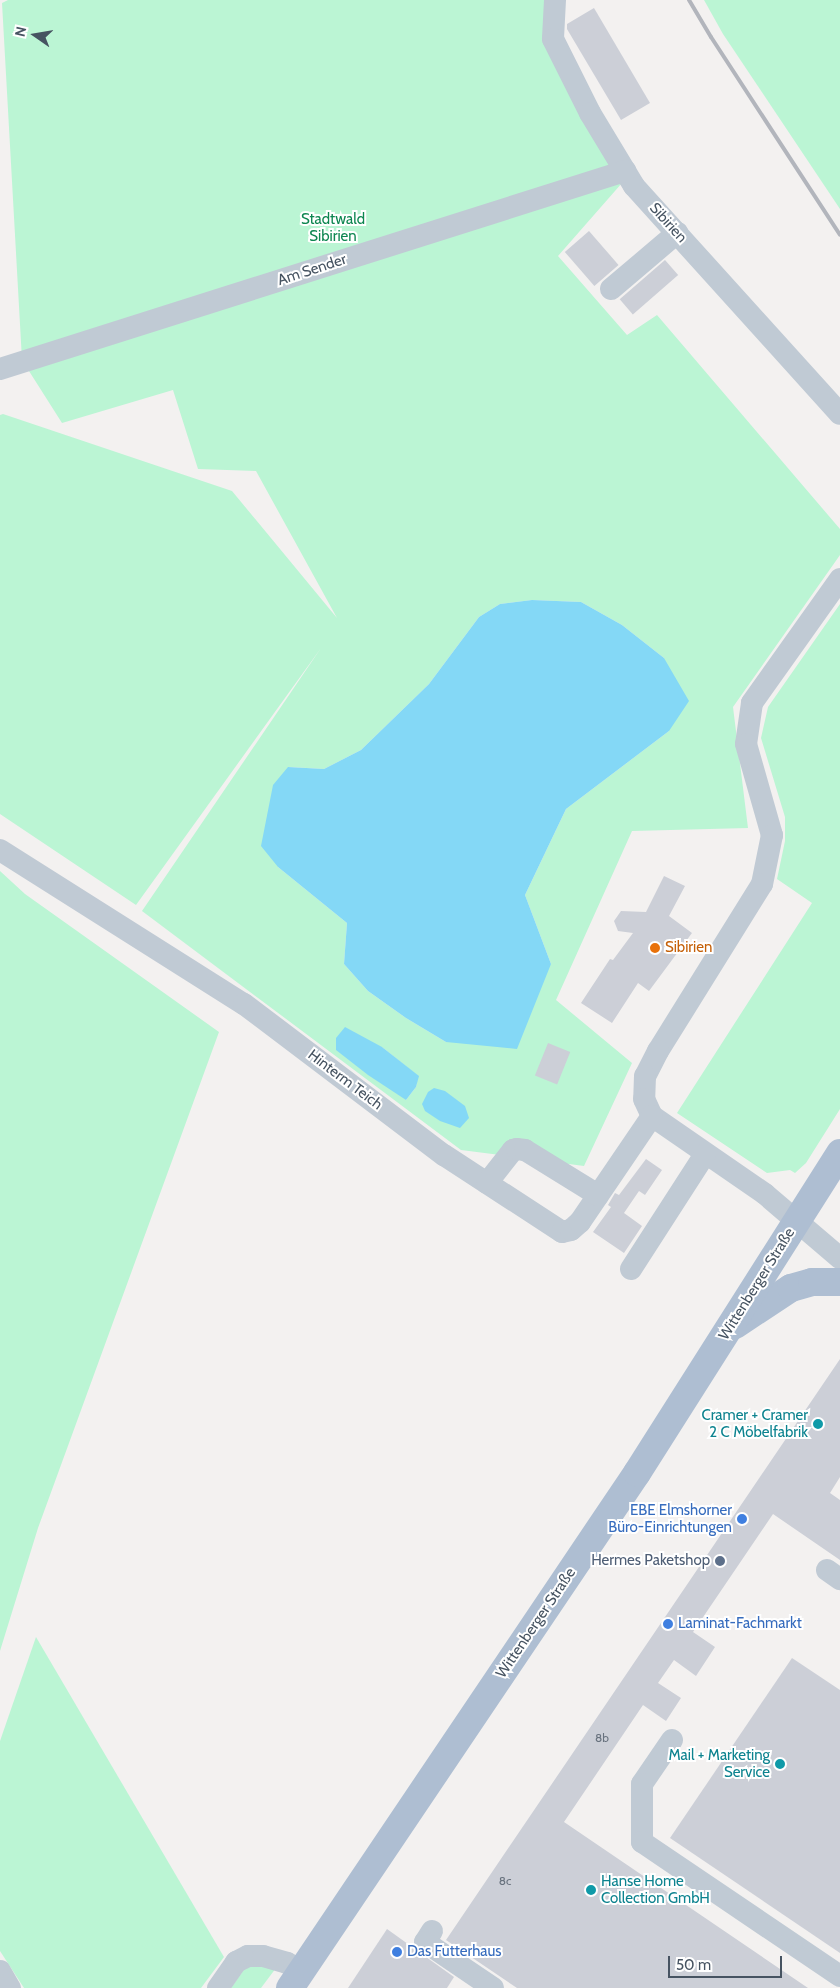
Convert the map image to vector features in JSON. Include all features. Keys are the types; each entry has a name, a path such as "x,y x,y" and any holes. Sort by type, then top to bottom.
{"main road":[{"name":"Wittenberger Straße","path":"296,1980 637,1473 840,1153"},
{"path":"726,1332 791,1288 812,1282 840,1282"}],"street":[{"name":"Sibirien","path":"555,0 553,39 590,113 634,186 840,414"},
{"name":"Am Sender","path":"0,370 625,171"},
{"path":"611,289 677,233"},
{"path":"840,579 752,703 746,744 772,835 762,884 658,1051 645,1076 644,1099 652,1116 765,1194 840,1258"},
{"name":"Hinterm Teich","path":"0,850 244,1004 444,1155 562,1232 571,1230 580,1222 652,1116"},
{"path":"487,1183 513,1150 517,1148 525,1150 598,1195"},
{"path":"631,1269 706,1154"},
{"path":"672,1740 642,1784 642,1842 840,1978 834,1988"},
{"path":"432,1931 425,1942 493,1988"},
{"path":"218,1988 236,1962 248,1956 263,1956 287,1963 296,1980"},
{"path":"0,1971 10,1988"}],"green space":[{"name":"Stadtwald Sibirien","path":"8,0 548,0 622,183 558,256 627,335 657,315 840,529 840,555 733,707 748,828 632,831 556,1000 632,1063 584,1166 461,1150 142,911 321,648 136,905 0,814 0,415 3,414 232,491 337,618 256,471 198,469 173,390 62,423 22,360 2,3","holes":["532,600 581,602 622,625 664,658 669,731 566,809 525,895 551,964 446,1042 406,1018 368,991 344,964 347,923 278,867 289,767 324,769 361,750 429,684 479,617 500,604","382,1047 418,1076 416,1087 406,1100"]},
{"path":"704,0 840,0 840,209 723,34"},
{"path":"840,604 840,1109 806,1163 795,1173 790,1170 767,1173 677,1113 812,903 777,879 785,841 785,817 761,738 768,707"},
{"path":"0,871 25,894 219,1032 38,1528 0,1651"},
{"path":"36,1637 224,1957 201,1988 24,1988 0,1951 0,1741"},
{"path":"259,1964 276,1968 261,1988 231,1988 245,1968"}],"water":[{"path":"532,600 581,602 622,625 664,658 689,701 669,731 566,809 525,895 551,964 517,1049 446,1042 406,1018 368,991 344,964 347,923 278,867 261,846 273,785 288,767 324,769 361,750 429,684 479,617 500,604"},
{"path":"345,1027 382,1047 419,1076 416,1087 406,1100 368,1075 336,1050 336,1038"},
{"path":"434,1088 445,1091 465,1106 469,1118 460,1128 440,1121 425,1111 422,1104 428,1092"}],"building":[{"path":"594,8 650,103 621,120 567,29 567,24"},
{"path":"589,231 619,265 594,286 565,252"},
{"path":"665,260 678,275 633,314 620,299"},
{"name":"Sibirien","path":"664,876 685,886 669,916 692,933 649,991 638,983 612,1023 581,1003 610,959 613,960 633,933 618,931 614,921 621,911 646,912"},
{"path":"548,1043 570,1052 557,1084 535,1075"},
{"path":"646,1159 662,1170 645,1195 639,1191 624,1213 642,1226 624,1253 593,1232 611,1207 608,1205 615,1193 619,1195"},
{"path":"840,1359 840,1477 830,1493 840,1500 840,1560 773,1514 693,1632 715,1647 696,1676 674,1660 658,1683 681,1698 666,1721 643,1705 564,1822 808,1988 517,1988 446,1940"},
{"name":"Mail + Marketing Service","path":"792,1658 840,1690 840,1953 670,1838"},
{"name":"Das Futterhaus","path":"387,1929 454,1977 447,1988 348,1988"}],"railway":[{"path":"689,0 840,235"}],"place":[{"name":"Sibirien","path":"655,948"},
{"name":"Cramer + Cramer 2 C Möbelfabrik","path":"818,1424"},
{"name":"EBE Elmshorner Büro-Einrichtungen","path":"742,1519"},
{"name":"Hermes Paketshop","path":"720,1561"},
{"name":"Laminat-Fachmarkt","path":"668,1624"},
{"name":"Mail + Marketing Service","path":"780,1764"},
{"name":"Hanse Home Collection GmbH","path":"591,1890"},
{"name":"Das Futterhaus","path":"397,1952"}]}
